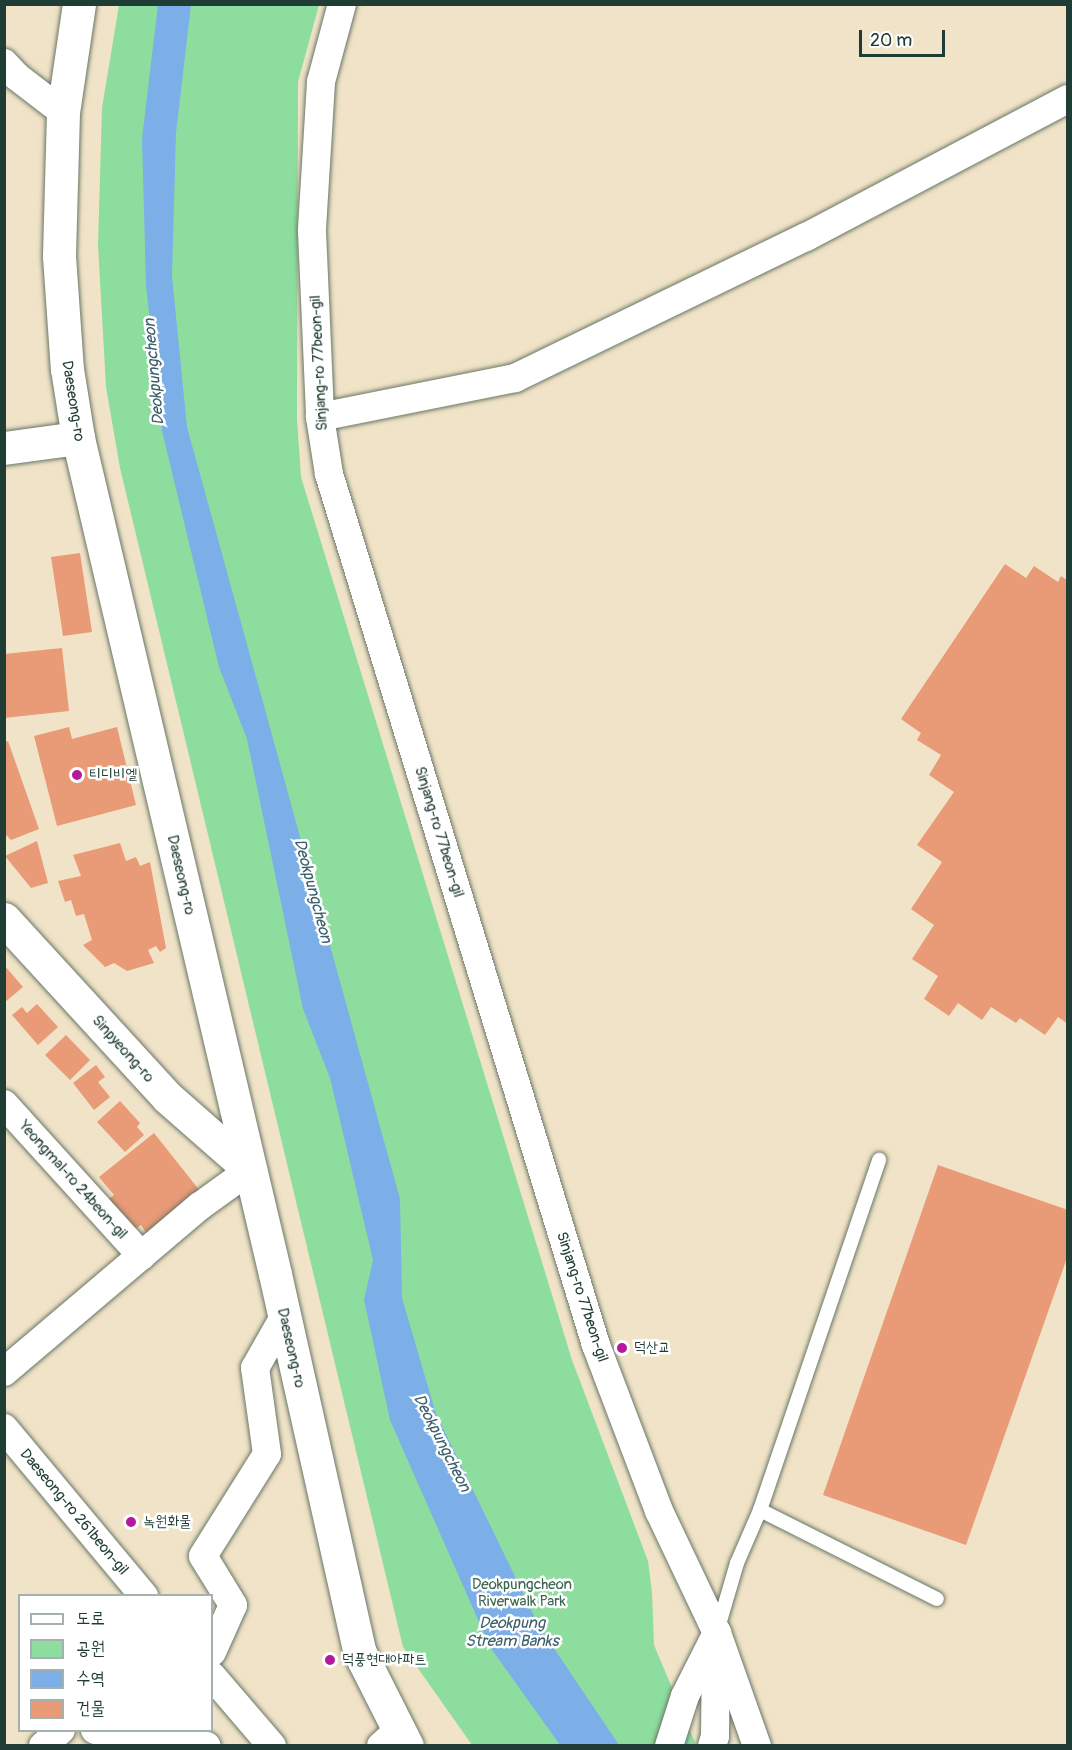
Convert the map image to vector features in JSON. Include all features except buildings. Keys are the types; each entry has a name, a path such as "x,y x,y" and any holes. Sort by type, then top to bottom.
{"street":[{"name":"Daeseong-ro","path":"79,4 63,112 58,256 67,369 78,438 250,1170 360,1653 395,1740"},
{"name":"Sinjang-ro 77beon-gil","path":"342,4 321,82 312,231 320,417 329,474 596,1345 660,1511 717,1633 757,1746"},
{"path":"4,63 16,76 63,112"},
{"path":"320,417 515,378 806,237 1068,99"},
{"path":"4,448 78,438"},
{"name":"Sinpyeong-ro","path":"4,919 167,1097 250,1170"},
{"name":"Yeongmal-ro 24beon-gil","path":"4,1104 142,1256"},
{"path":"4,1372 200,1206 250,1170"},
{"path":"213,1650 233,1605 203,1557 267,1454 255,1368 284,1317"},
{"name":"Daeseong-ro 261beon-gil","path":"4,1428 142,1594"},
{"path":"669,1746 685,1695 717,1633"},
{"path":"713,1741 717,1633"},
{"path":"213,1677 272,1746"},
{"path":"43,1746 60,1732"},
{"path":"99,1732 117,1737 207,1746"}],"lane":[{"path":"717,1633 737,1563 760,1510 879,1160"},
{"path":"760,1510 937,1599"}],"green space":[{"name":"Deokpungcheon Riverwalk Park","path":"119,5 319,5 298,82 297,419 301,477 572,1360 648,1561 654,1645 696,1745 472,1745 403,1647 120,468 106,387 98,245 102,108"}],"water":[{"name":"Deokpung Stream Banks","path":"158,5 191,5 176,133 172,276 187,427 400,1199 402,1298 436,1414 539,1626 619,1745 560,1745 490,1647 390,1420 364,1300 373,1260 330,1078 303,1009 247,739 219,667 162,431 146,285 142,138"}],"place":[{"name":"티디비엘","path":"77,775"},
{"name":"덕산교","path":"622,1348"},
{"name":"녹원화물","path":"131,1522"},
{"name":"덕풍현대아파트","path":"330,1660"}],"water label":[{"name":"Deokpungcheon","path":"154,372"},
{"name":"Deokpungcheon","path":"313,891"},
{"name":"Deokpungcheon","path":"442,1443"}]}
